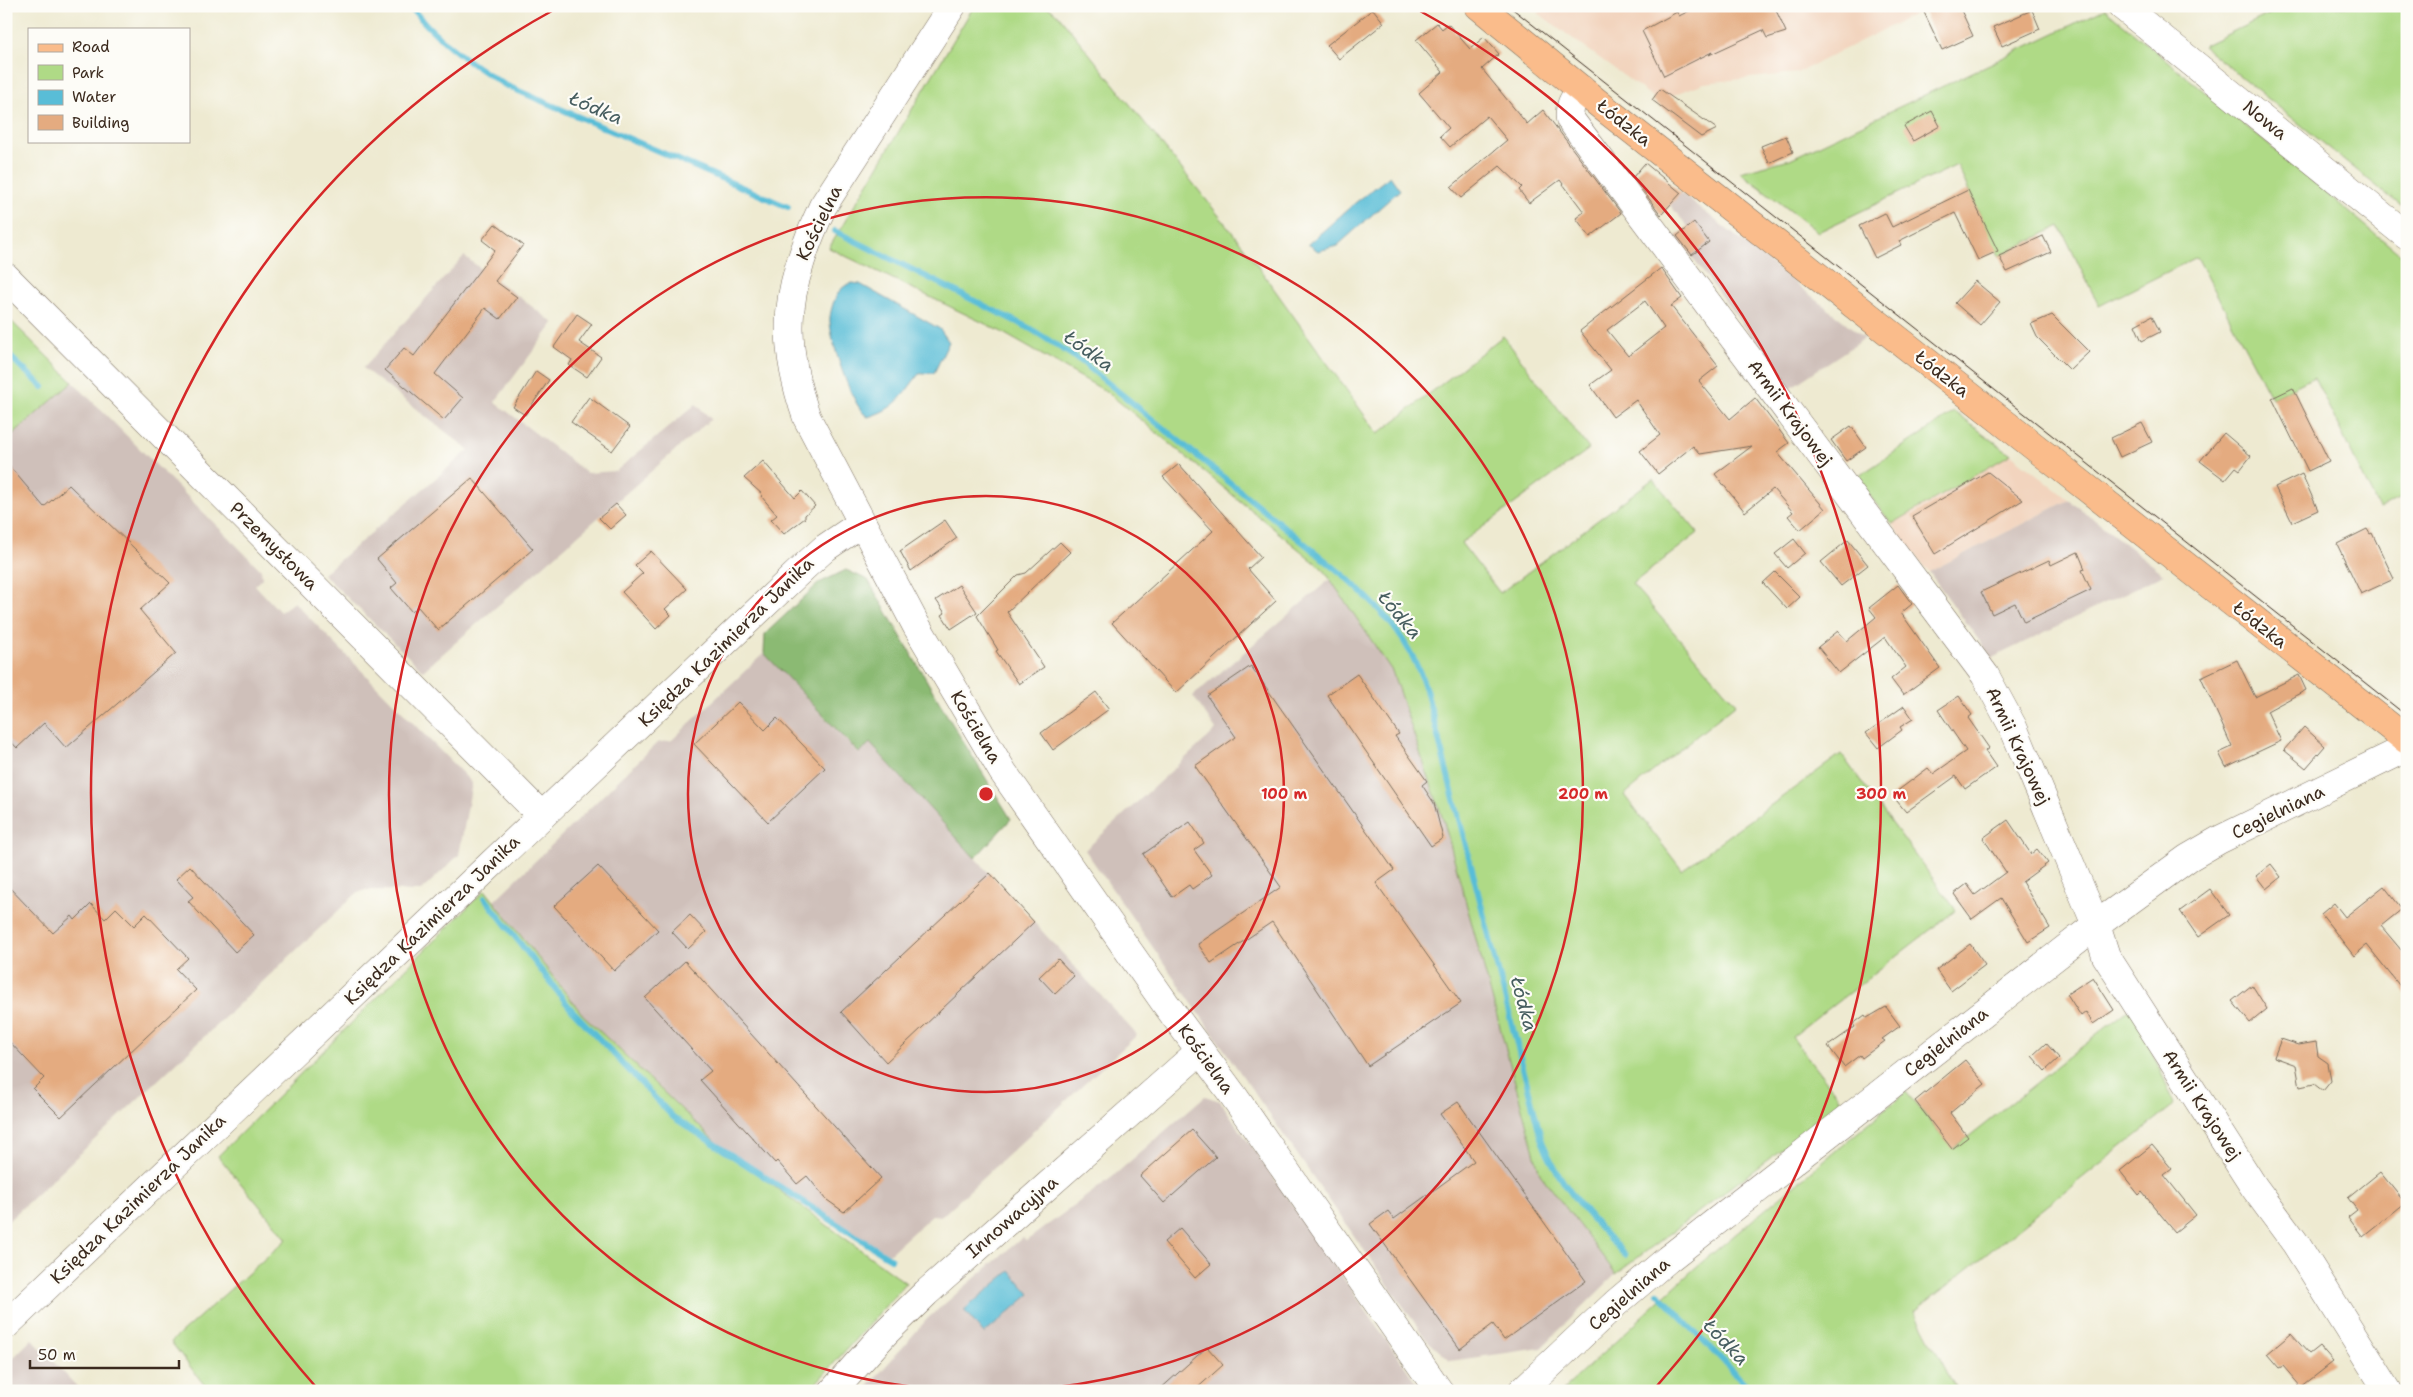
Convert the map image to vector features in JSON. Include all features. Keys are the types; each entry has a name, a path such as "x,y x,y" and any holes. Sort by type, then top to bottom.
{"main road":[{"name":"Łódzka","path":"1479,6 1581,89 2407,740"}],"street":[{"name":"Kościelna","path":"952,6 823,206 808,237 795,278 789,329 790,356 797,389 807,418 916,625 1003,772 1439,1391"},
{"name":"Nowa","path":"2122,6 2407,236"},
{"name":"Armii Krajowej","path":"1581,89 1569,111 1570,119 1985,675 2013,727 2096,925 2106,956 2254,1187 2296,1244 2388,1391"},
{"name":"Przemysłowa","path":"6,277 542,816"},
{"name":"Księdza Kazimierza Janika","path":"6,1325 805,566 825,548 862,522"},
{"name":"Cegielniana","path":"1522,1391 1616,1303 1668,1260 2096,925 2202,850 2407,748"},
{"name":"Innowacyjna","path":"833,1391 886,1332 926,1293 1200,1051"}],"shaded area":[{"path":"1553,6 1931,6 1797,73 1704,83 1658,101 1538,13"},
{"path":"1681,193 1865,338 1790,388 1676,236 1688,227 1670,205"},
{"path":"464,256 554,323 495,402 587,473 616,471 696,404 711,419 423,671 323,574 469,450 363,368"},
{"path":"73,382 261,570 262,578 255,585 280,612 294,602 472,783 459,855 421,891 365,890 356,894 6,1223 6,440"},
{"path":"2011,454 2069,500 1929,572 1892,524"},
{"path":"2069,500 2164,574 1992,658 1929,572"},
{"path":"1330,579 1392,671 1444,822 1540,1174 1616,1274 1541,1348 1450,1361 1426,1339 1085,850 1216,730 1193,696"},
{"path":"764,653 858,753 870,743 1137,1035 942,1216 932,1215 889,1254 723,1149 583,1015 493,902 657,743 672,740"},
{"path":"1205,1096 1220,1101 1422,1391 864,1391 928,1318 1023,1237 1026,1241 1111,1178"},
{"path":"32,1339 81,1391 6,1391 6,1365"}],"green space":[{"path":"974,6 1047,6 1060,17 1244,247 1378,434 1503,336 1589,449 1461,543 1500,593 1653,479 1698,533 1632,584 1736,704 1624,795 1682,870 1841,754 1956,910 1792,1037 1843,1103 1616,1274 1540,1174 1444,822 1392,671 1324,570 1107,392 998,330 829,248"},
{"path":"2286,6 2407,6 2407,202 2400,205 2203,46"},
{"path":"2105,9 2407,260 2407,495 2379,509 2314,377 2272,398 2197,257 2099,306 2060,226 1999,256 1957,165 1818,232 1740,172 1790,159"},
{"path":"6,316 73,382 6,440"},
{"path":"1954,412 2011,454 1892,524 1856,478"},
{"path":"846,570 868,580 948,717 1011,819 975,858 870,743 859,753 764,653 765,634 819,583"},
{"path":"485,890 583,1015 723,1149 906,1283 809,1391 209,1391 171,1342 287,1239 218,1156"},
{"path":"2132,1007 2175,1104 1915,1311 1957,1391 1562,1391 1695,1268 1906,1092 1953,1149"}],"water":[{"path":"1390,176 1400,190 1337,246 1318,251 1308,244 1355,203"},
{"path":"852,283 860,284 940,329 949,342 934,373 919,374 898,401 886,410 868,417 855,401 848,387 830,326 831,312 836,296 839,291"},
{"path":"1010,1271 1030,1294 984,1334 964,1310"}],"building":[{"path":"1699,6 1774,6 1786,32 1767,38 1763,30 1709,55 1712,52 1664,76 1642,31 1677,12 1679,16"},
{"path":"1921,6 1959,6 1973,36 1942,50"},
{"path":"1373,9 1384,23 1339,59 1327,45"},
{"path":"2032,10 2040,29 2002,46 1993,27"},
{"path":"1437,23 1442,29 1448,24 1470,49 1484,37 1499,54 1482,69 1527,124 1543,110 1621,213 1590,237 1576,218 1584,212 1560,180 1529,203 1519,190 1522,187 1500,166 1461,198 1451,187 1507,140 1487,116 1450,147 1440,136 1449,128 1419,93 1443,72 1416,40"},
{"path":"1660,89 1717,129 1701,137 1652,100"},
{"path":"1932,111 1940,126 1913,141 1904,126"},
{"path":"1786,136 1793,152 1769,163 1761,146"},
{"path":"1645,163 1681,193 1661,215 1633,177"},
{"path":"1968,190 1998,251 1978,260 1955,213 1899,241 1901,245 1875,258 1859,226 1885,213 1892,227"},
{"path":"1694,222 1709,242 1692,255 1677,236"},
{"path":"495,224 523,245 495,281 517,297 500,319 485,308 435,374 463,398 444,420 385,370 404,348 414,356 495,250 482,240"},
{"path":"2043,236 2051,252 2007,272 1999,256"},
{"path":"1661,268 1682,298 1671,306 1718,366 1699,381 1730,419 1755,398 1789,443 1777,452 1825,509 1800,530 1788,516 1793,512 1773,489 1745,512 1715,474 1752,446 1700,454 1693,446 1658,474 1640,451 1660,435 1636,400 1613,417 1590,385 1611,370 1580,331","holes":["1645,301 1664,328 1628,356 1607,330"]},
{"path":"1975,281 2000,302 1980,325 1955,303"},
{"path":"577,314 592,324 579,342 601,357 587,377 569,365 572,360 554,347"},
{"path":"2052,315 2089,352 2070,370 2037,337 2031,324"},
{"path":"2152,316 2160,332 2142,341 2135,325"},
{"path":"536,371 549,380 525,415 513,407"},
{"path":"2293,388 2329,461 2308,471 2272,398"},
{"path":"589,397 630,427 612,451 571,422"},
{"path":"2142,423 2152,442 2120,457 2111,438"},
{"path":"1851,426 1866,447 1846,461 1831,440"},
{"path":"2224,433 2251,456 2240,470 2236,467 2225,480 2200,461"},
{"path":"763,461 795,498 802,491 815,506 805,515 805,518 784,534 771,520 777,515 761,496 763,495 744,478"},
{"path":"6,462 44,507 69,485 170,583 140,610 176,653 66,748 44,723 17,748 6,736"},
{"path":"1179,464 1261,557 1248,569 1276,601 1176,693 1112,623 1213,531 1163,477"},
{"path":"1988,472 2023,500 1935,554 1912,516"},
{"path":"2302,474 2318,510 2292,522 2275,487"},
{"path":"472,478 533,549 438,630 418,607 412,612 391,588 397,583 377,559"},
{"path":"616,504 626,515 610,529 599,518"},
{"path":"945,520 957,538 911,571 900,551"},
{"path":"2367,529 2370,534 2372,533 2394,579 2361,594 2337,544"},
{"path":"1794,539 1805,553 1787,568 1775,554"},
{"path":"1848,540 1868,565 1841,586 1821,562"},
{"path":"1060,542 1070,552 1007,612 1044,667 1019,684 996,651 998,650 977,616 1018,575 1026,573"},
{"path":"651,551 687,589 665,609 671,615 656,629 622,592 643,573 635,565"},
{"path":"2078,552 2085,569 2082,570 2091,590 2024,622 2015,603 1992,614 1981,592 2049,560 2051,565"},
{"path":"1775,572 1800,597 1787,609 1763,583"},
{"path":"959,585 977,612 951,629 942,615 945,613 936,600"},
{"path":"1898,585 1912,604 1901,613 1940,668 1903,695 1891,679 1906,667 1885,637 1839,673 1818,647 1838,631 1847,641 1876,617 1869,608"},
{"path":"2237,660 2255,697 2299,675 2306,690 2267,711 2281,741 2226,767 2219,753 2232,747 2201,677"},
{"path":"1251,666 1394,870 1376,883 1461,1003 1368,1066 1272,922 1211,963 1198,944 1281,887 1195,766 1236,737 1207,696"},
{"path":"1357,674 1399,734 1395,736 1427,781 1422,785 1434,803 1443,838 1431,846 1327,695"},
{"path":"1096,692 1109,709 1053,750 1041,733"},
{"path":"1959,696 1972,715 1968,718 1989,748 1985,751 1996,767 1965,789 1956,776 1906,812 1892,795 1928,768 1933,774 1966,751 1938,710"},
{"path":"738,702 765,730 777,718 825,768 768,822 694,744"},
{"path":"1904,706 1913,719 1900,727 1902,730 1878,748 1866,733"},
{"path":"2304,727 2325,746 2306,768 2284,750"},
{"path":"2008,820 2031,854 2037,849 2048,863 2022,882 2050,928 2028,942 2001,898 1972,919 1954,894 1967,884 1975,895 2006,872 1983,838"},
{"path":"1190,822 1204,843 1194,850 1212,875 1192,889 1189,885 1172,897 1143,854"},
{"path":"2271,864 2281,877 2266,889 2256,876"},
{"path":"190,866 254,935 235,952 188,901 193,897 176,879"},
{"path":"598,866 658,930 614,971 554,906"},
{"path":"990,873 1034,922 886,1062 841,1012"},
{"path":"6,884 53,933 72,916 75,920 91,904 105,919 116,908 134,926 146,914 188,958 176,969 196,990 61,1117 33,1089 44,1078 6,1038"},
{"path":"2384,886 2402,909 2381,926 2407,957 2407,995 2367,945 2354,956 2321,914 2334,903 2345,917"},
{"path":"2210,889 2229,915 2198,937 2180,911"},
{"path":"690,915 706,932 688,949 672,932"},
{"path":"1970,944 1985,965 1951,991 1936,970"},
{"path":"1058,959 1074,976 1055,994 1039,977"},
{"path":"685,961 881,1178 844,1212 827,1200 807,1176 797,1184 777,1161 775,1163 700,1080 711,1071 645,998"},
{"path":"2093,977 2114,1010 2093,1024 2086,1012 2081,1016 2067,994"},
{"path":"2252,985 2267,1009 2250,1023 2232,1001"},
{"path":"1886,1007 1900,1026 1882,1039 1885,1041 1862,1058 1860,1055 1844,1067 1828,1046 1855,1027 1853,1024 1865,1015 1867,1018"},
{"path":"2281,1039 2299,1045 2316,1042 2318,1056 2328,1063 2331,1081 2323,1091 2314,1084 2300,1087 2296,1065 2274,1057"},
{"path":"2046,1043 2059,1058 2045,1071 2032,1056"},
{"path":"1965,1060 1985,1084 1950,1113 1968,1137 1952,1149 1915,1101"},
{"path":"1458,1102 1586,1281 1504,1340 1493,1324 1460,1349 1370,1224 1388,1211 1394,1219 1474,1161 1440,1114"},
{"path":"1192,1130 1216,1157 1164,1203 1140,1176"},
{"path":"2152,1145 2172,1169 2164,1175 2196,1215 2175,1232 2142,1192 2139,1195 2120,1171"},
{"path":"2380,1172 2405,1203 2363,1237 2348,1217 2357,1210 2348,1198"},
{"path":"1180,1228 1211,1264 1195,1278 1164,1242"},
{"path":"2291,1334 2309,1354 2319,1346 2333,1362 2301,1387 2283,1366 2279,1368 2267,1354"},
{"path":"1207,1347 1223,1365 1194,1391 1158,1391"}],"waterway":[{"name":"Łódka","path":"410,6 454,50 505,85 788,207"},
{"name":"Łódka","path":"835,231 1031,329 1081,361 1342,574 1393,626 1412,655 1426,690 1541,1138 1548,1155 1566,1186 1588,1215 1625,1255"},
{"path":"6,353 43,387"},
{"path":"485,898 571,1009 673,1117 891,1259"},
{"name":"Łódka","path":"1658,1293 1752,1391"}],"tram line":[{"path":"1509,6 2407,716"}]}
